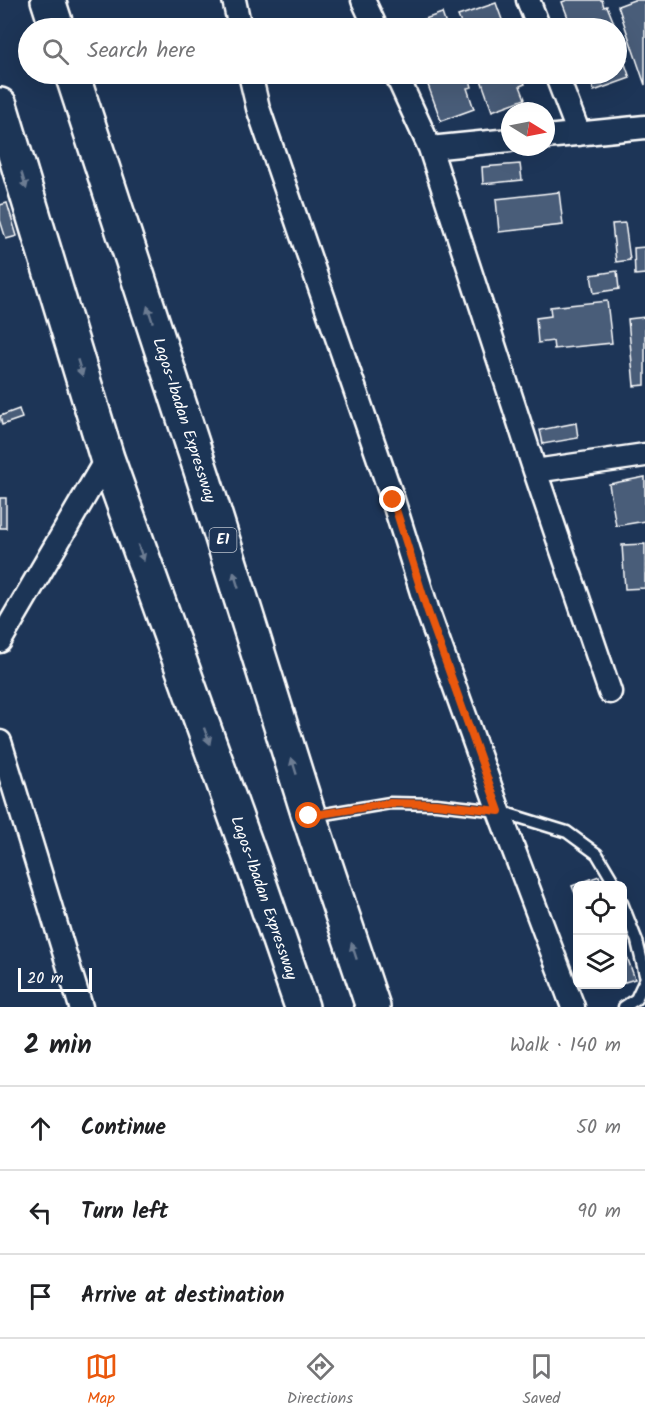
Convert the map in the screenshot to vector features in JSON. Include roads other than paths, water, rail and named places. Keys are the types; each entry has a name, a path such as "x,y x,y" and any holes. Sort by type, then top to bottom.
{"highway":[{"path":"48,0 54,18"},
{"name":"Lagos-Ibadan Expressway","path":"75,84 204,480 309,816 373,1007"},
{"name":"Lagos-Ibadan Expressway","path":"0,105 107,458 302,1007"}],"street":[{"path":"234,0 238,18"},
{"path":"363,0 371,18"},
{"path":"528,0 535,18"},
{"path":"252,84 258,108 393,500 428,612 499,811 573,1007"},
{"path":"401,84 430,148 534,471 610,692"},
{"path":"560,84 579,134"},
{"path":"555,136 645,127"},
{"path":"430,148 501,141"},
{"path":"534,471 645,455"},
{"path":"0,642 107,458"},
{"path":"0,742 81,1007"}],"lane":[{"path":"309,816 390,803 436,804 499,811 567,832 597,855 613,881"},
{"path":"627,915 638,941 645,975"},
{"path":"624,1007 636,999 645,980"}]}
